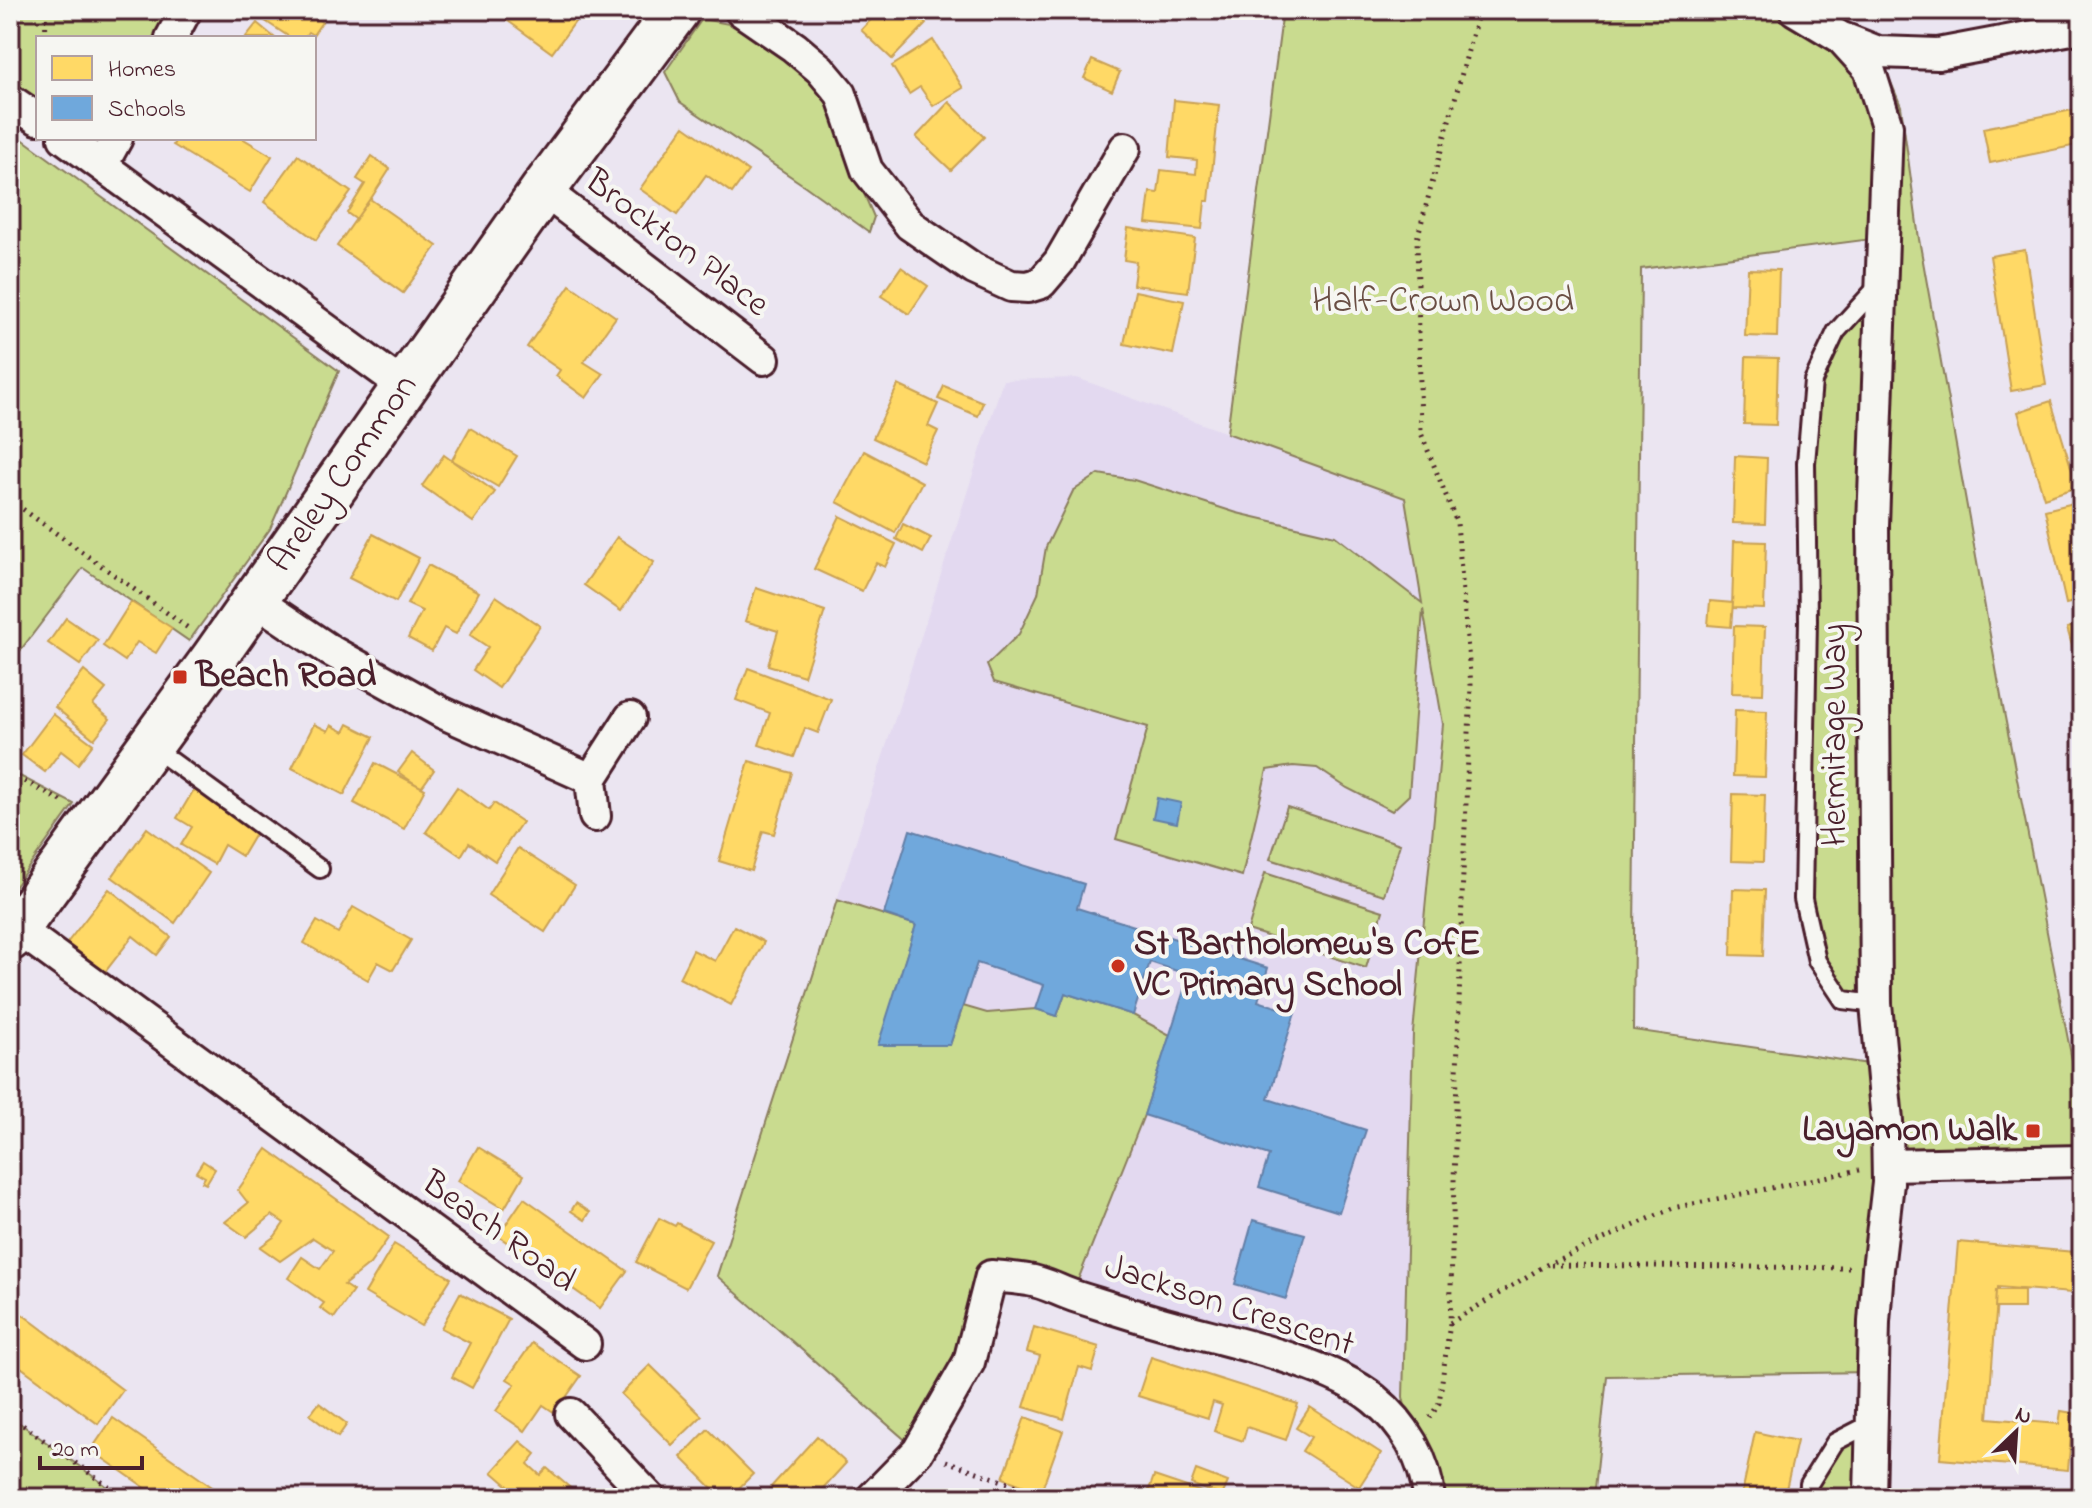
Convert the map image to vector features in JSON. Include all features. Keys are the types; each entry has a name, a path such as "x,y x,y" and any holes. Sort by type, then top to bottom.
{"main road":[{"name":"Areley Common","path":"14,933 219,651 543,190 677,10"}],"street":[{"path":"172,36 186,10"},
{"path":"740,10 794,47 820,69 841,94 867,170 910,225 974,269 1011,286 1028,287 1041,283 1059,262 1125,148"},
{"name":"Hermitage Way","path":"1795,10 1840,37 1869,69 1887,126 1873,525 1876,1004 1888,1165 1887,1202 1878,1269 1870,1498"},
{"path":"1840,37 1878,52 1938,54 2082,27"},
{"path":"10,100 36,118"},
{"path":"67,140 405,387"},
{"path":"102,165 116,140"},
{"name":"Brockton Place","path":"543,190 764,359"},
{"path":"255,600 331,651 441,712 591,779"},
{"path":"595,816 591,779 630,718"},
{"name":"Beach Road","path":"14,933 585,1344"},
{"path":"1888,1165 2082,1161"},
{"name":"Jackson Crescent","path":"918,1451 969,1362 991,1276 1031,1280 1181,1329 1218,1336 1328,1372 1373,1397 1399,1422 1414,1447 1428,1486 1429,1498"},
{"path":"571,1414 650,1498"},
{"path":"872,1498 918,1451"}],"lane":[{"path":"1876,1004 1843,1000 1817,961 1803,899 1808,620 1806,463 1813,381 1836,332 1880,284"},
{"path":"150,745 320,869"},
{"path":"1808,1498 1809,1484 1835,1442 1872,1423"}],"path":[{"path":"45,10 46,36"},
{"path":"1414,1447 1439,1403 1450,1323 1471,685 1457,523 1421,433 1417,239 1479,10"},
{"path":"10,500 219,651"},
{"path":"10,774 94,822"},
{"path":"1450,1323 1546,1265 1673,1208 1888,1165"},
{"path":"1546,1265 1878,1269"},
{"path":"10,1416 124,1498"},
{"path":"918,1451 1051,1498"}],"shaded area":[{"name":"St Bartholomew's CofE VC Primary School","path":"1077,378 1405,498 1443,724 1413,1033 1403,1397 1218,1336 1072,1295 717,1276 1003,380"}],"green space":[{"path":"10,10 186,10 172,36 36,36 36,118 10,100"},
{"name":"Half-Crown Wood","path":"1283,10 1795,10 1878,52 1901,106 1919,239 2002,702 2082,1111 2082,1155 1888,1165 1873,1372 1607,1376 1594,1498 1429,1498 1403,1397 1413,1033 1443,724 1423,609 1409,795 1392,811 1347,788 1317,768 1293,766 1267,770 1242,876 1116,839 1148,727 994,682 987,665 1019,634 1038,594 1046,547 1073,491 1099,474 1134,480 1237,513 1335,536 1422,603 1405,498 1227,433","holes":["1871,239 1880,284 1836,332 1813,381 1803,899 1817,961 1843,1000 1876,1004 1876,1065 1633,1030 1641,269"]},
{"path":"702,19 729,24 788,58 821,82 841,119 861,187 874,217 869,232 680,102 665,72"},
{"path":"10,130 339,371 270,529 189,641 83,568 10,664"},
{"path":"10,771 74,804 10,893"},
{"path":"1287,807 1400,844 1384,895 1270,859"},
{"path":"1265,873 1383,911 1366,968 1248,930"},
{"path":"837,900 916,925 879,1045 950,1045 963,1006 987,1013 1036,1009 1057,1016 1065,993 1133,1015 1170,1035 1144,1115 1072,1295 991,1277 918,1451 717,1276"},
{"path":"10,1416 123,1498 10,1498"},
{"path":"1872,1423 1870,1498 1808,1498 1835,1442"}],"building: Homes":[{"path":"259,10 315,10 312,15 322,22 313,35 308,32 305,36 288,36 256,15"},
{"path":"493,10 581,10 583,11 552,53"},
{"path":"880,10 912,10 926,24 892,59 861,30"},
{"path":"257,23 273,36 247,36"},
{"path":"933,40 963,88 933,106 920,87 909,94 892,66"},
{"path":"1092,60 1120,72 1112,91 1084,78"},
{"path":"1174,100 1219,105 1209,201 1205,201 1202,229 1146,223 1150,192 1158,193 1161,170 1196,174 1197,160 1169,157"},
{"path":"949,102 984,137 951,170 916,137"},
{"path":"2082,108 2082,144 1990,163 1983,128"},
{"path":"684,126 748,171 732,193 706,175 677,215 640,189"},
{"path":"176,140 245,140 272,156 250,192 173,145"},
{"path":"298,155 351,192 316,240 264,202"},
{"path":"372,156 390,169 357,220 347,213 365,184 357,179"},
{"path":"370,199 437,246 403,293 337,246"},
{"path":"1128,228 1195,238 1188,292 1133,285 1136,262 1124,260"},
{"path":"2025,250 2046,385 2011,391 1990,256"},
{"path":"901,267 928,286 909,314 881,296"},
{"path":"1748,269 1779,270 1777,337 1745,336"},
{"path":"570,285 616,317 584,362 603,374 586,398 556,376 560,370 527,347"},
{"path":"1135,291 1184,301 1173,354 1124,344"},
{"path":"1746,357 1778,358 1776,425 1744,424"},
{"path":"898,385 938,404 928,426 938,431 923,462 873,438"},
{"path":"944,386 983,402 978,416 938,399"},
{"path":"2051,401 2077,487 2044,498 2018,412"},
{"path":"470,428 517,456 498,487 452,460"},
{"path":"864,451 922,482 895,533 837,502"},
{"path":"444,455 495,492 473,522 422,486"},
{"path":"1735,456 1767,458 1765,524 1733,523"},
{"path":"2082,501 2082,600 2066,604 2045,510"},
{"path":"840,516 896,544 885,567 876,563 862,591 814,569"},
{"path":"903,524 931,538 923,553 896,539"},
{"path":"373,534 419,558 396,602 349,578"},
{"path":"617,537 654,562 621,611 584,585"},
{"path":"1734,541 1766,542 1764,609 1732,608"},
{"path":"428,565 479,592 456,634 444,628 432,651 408,638 422,611 407,604"},
{"path":"756,588 825,611 804,676 768,665 778,631 745,621"},
{"path":"496,596 540,626 499,688 473,670 488,647 470,635"},
{"path":"1710,601 1733,603 1731,627 1708,625"},
{"path":"131,602 172,628 156,653 137,642 125,661 103,646"},
{"path":"66,618 98,640 80,665 48,643"},
{"path":"2082,624 2082,681 2067,628"},
{"path":"1734,626 1765,627 1763,694 1732,693"},
{"path":"748,668 831,699 818,733 805,728 794,757 759,745 770,713 736,700"},
{"path":"84,671 106,689 93,705 110,719 94,739 55,707"},
{"path":"1735,710 1767,711 1765,777 1733,776"},
{"path":"53,714 93,744 78,764 61,751 45,772 22,755"},
{"path":"314,724 328,731 331,725 344,732 348,724 374,737 344,795 292,768"},
{"path":"412,753 434,770 421,788 398,772"},
{"path":"749,761 792,773 774,834 763,831 751,871 719,861"},
{"path":"375,763 425,789 404,829 354,803"},
{"path":"196,786 261,824 242,856 224,845 214,864 181,845 192,827 177,818"},
{"path":"457,787 489,810 494,803 522,822 495,861 469,843 461,856 426,832"},
{"path":"1733,794 1765,795 1763,862 1731,861"},
{"path":"147,828 209,873 175,923 112,877"},
{"path":"518,848 575,885 545,932 488,895"},
{"path":"109,889 171,937 157,955 133,936 105,972 67,943"},
{"path":"1733,889 1765,890 1763,956 1731,955"},
{"path":"353,907 411,940 393,970 378,962 368,980 304,943 317,921 338,933"},
{"path":"734,926 764,942 731,1005 679,978 693,950 715,961"},
{"path":"478,1147 524,1175 504,1209 458,1181"},
{"path":"267,1149 389,1237 370,1264 344,1285 353,1291 334,1318 320,1308 324,1303 288,1278 302,1257 320,1269 333,1251 313,1238 280,1261 260,1247 275,1236 284,1223 272,1215 246,1237 225,1222 248,1203 238,1190"},
{"path":"203,1161 215,1169 206,1184 202,1182 205,1177 196,1172"},
{"path":"524,1198 627,1271 600,1308 498,1236"},
{"path":"576,1203 590,1212 585,1220 571,1211"},
{"path":"659,1218 675,1226 677,1223 711,1241 686,1288 636,1262"},
{"path":"1958,1242 2075,1252 2071,1293 1998,1287 1988,1418 2059,1424 2061,1411 2073,1413 2068,1470 1940,1459"},
{"path":"394,1244 451,1278 421,1326 365,1293"},
{"path":"1996,1290 2024,1290 2024,1308 1995,1308"},
{"path":"460,1293 509,1319 472,1388 452,1377 470,1343 441,1328"},
{"path":"10,1305 123,1390 98,1424 10,1359"},
{"path":"1034,1327 1099,1347 1092,1371 1079,1367 1064,1419 1024,1407 1040,1356 1027,1352"},
{"path":"532,1343 581,1376 555,1413 543,1405 525,1431 496,1411 515,1384 507,1379"},
{"path":"1151,1357 1298,1404 1286,1440 1247,1427 1243,1441 1214,1431 1222,1405 1213,1402 1208,1418 1138,1396"},
{"path":"650,1365 702,1416 672,1445 621,1394"},
{"path":"319,1403 347,1424 338,1437 310,1415"},
{"path":"1310,1407 1381,1453 1359,1487 1302,1451 1311,1437 1296,1428"},
{"path":"1025,1417 1063,1431 1041,1492 1003,1478"},
{"path":"113,1418 228,1498 160,1498 91,1450"},
{"path":"708,1429 753,1474 729,1498 722,1498 681,1457"},
{"path":"1755,1432 1797,1441 1784,1498 1741,1498"},
{"path":"817,1436 846,1463 814,1498 761,1498"},
{"path":"520,1441 536,1454 528,1464 540,1475 547,1468 582,1498 522,1498 492,1472"},
{"path":"1196,1470 1228,1482 1222,1496 1191,1484"},
{"path":"1154,1476 1205,1493 1203,1498 1146,1498"}],"building: Schools":[{"path":"1157,798 1181,803 1177,823 1153,818"},
{"path":"910,830 1084,884 1077,908 1268,968 1258,1001 1295,1013 1268,1099 1366,1130 1339,1212 1259,1187 1269,1155 1144,1115 1189,975 1150,962 1133,1015 1065,993 1057,1016 1036,1009 1044,985 977,963 950,1045 878,1045 916,925 884,914"},
{"path":"1253,1220 1305,1234 1286,1299 1235,1284"}],"place":[{"name":"Beach Road","path":"180,677"},
{"name":"St Bartholomew's CofE VC Primary School","path":"1118,966"},
{"name":"Layamon Walk","path":"2033,1131"}]}
